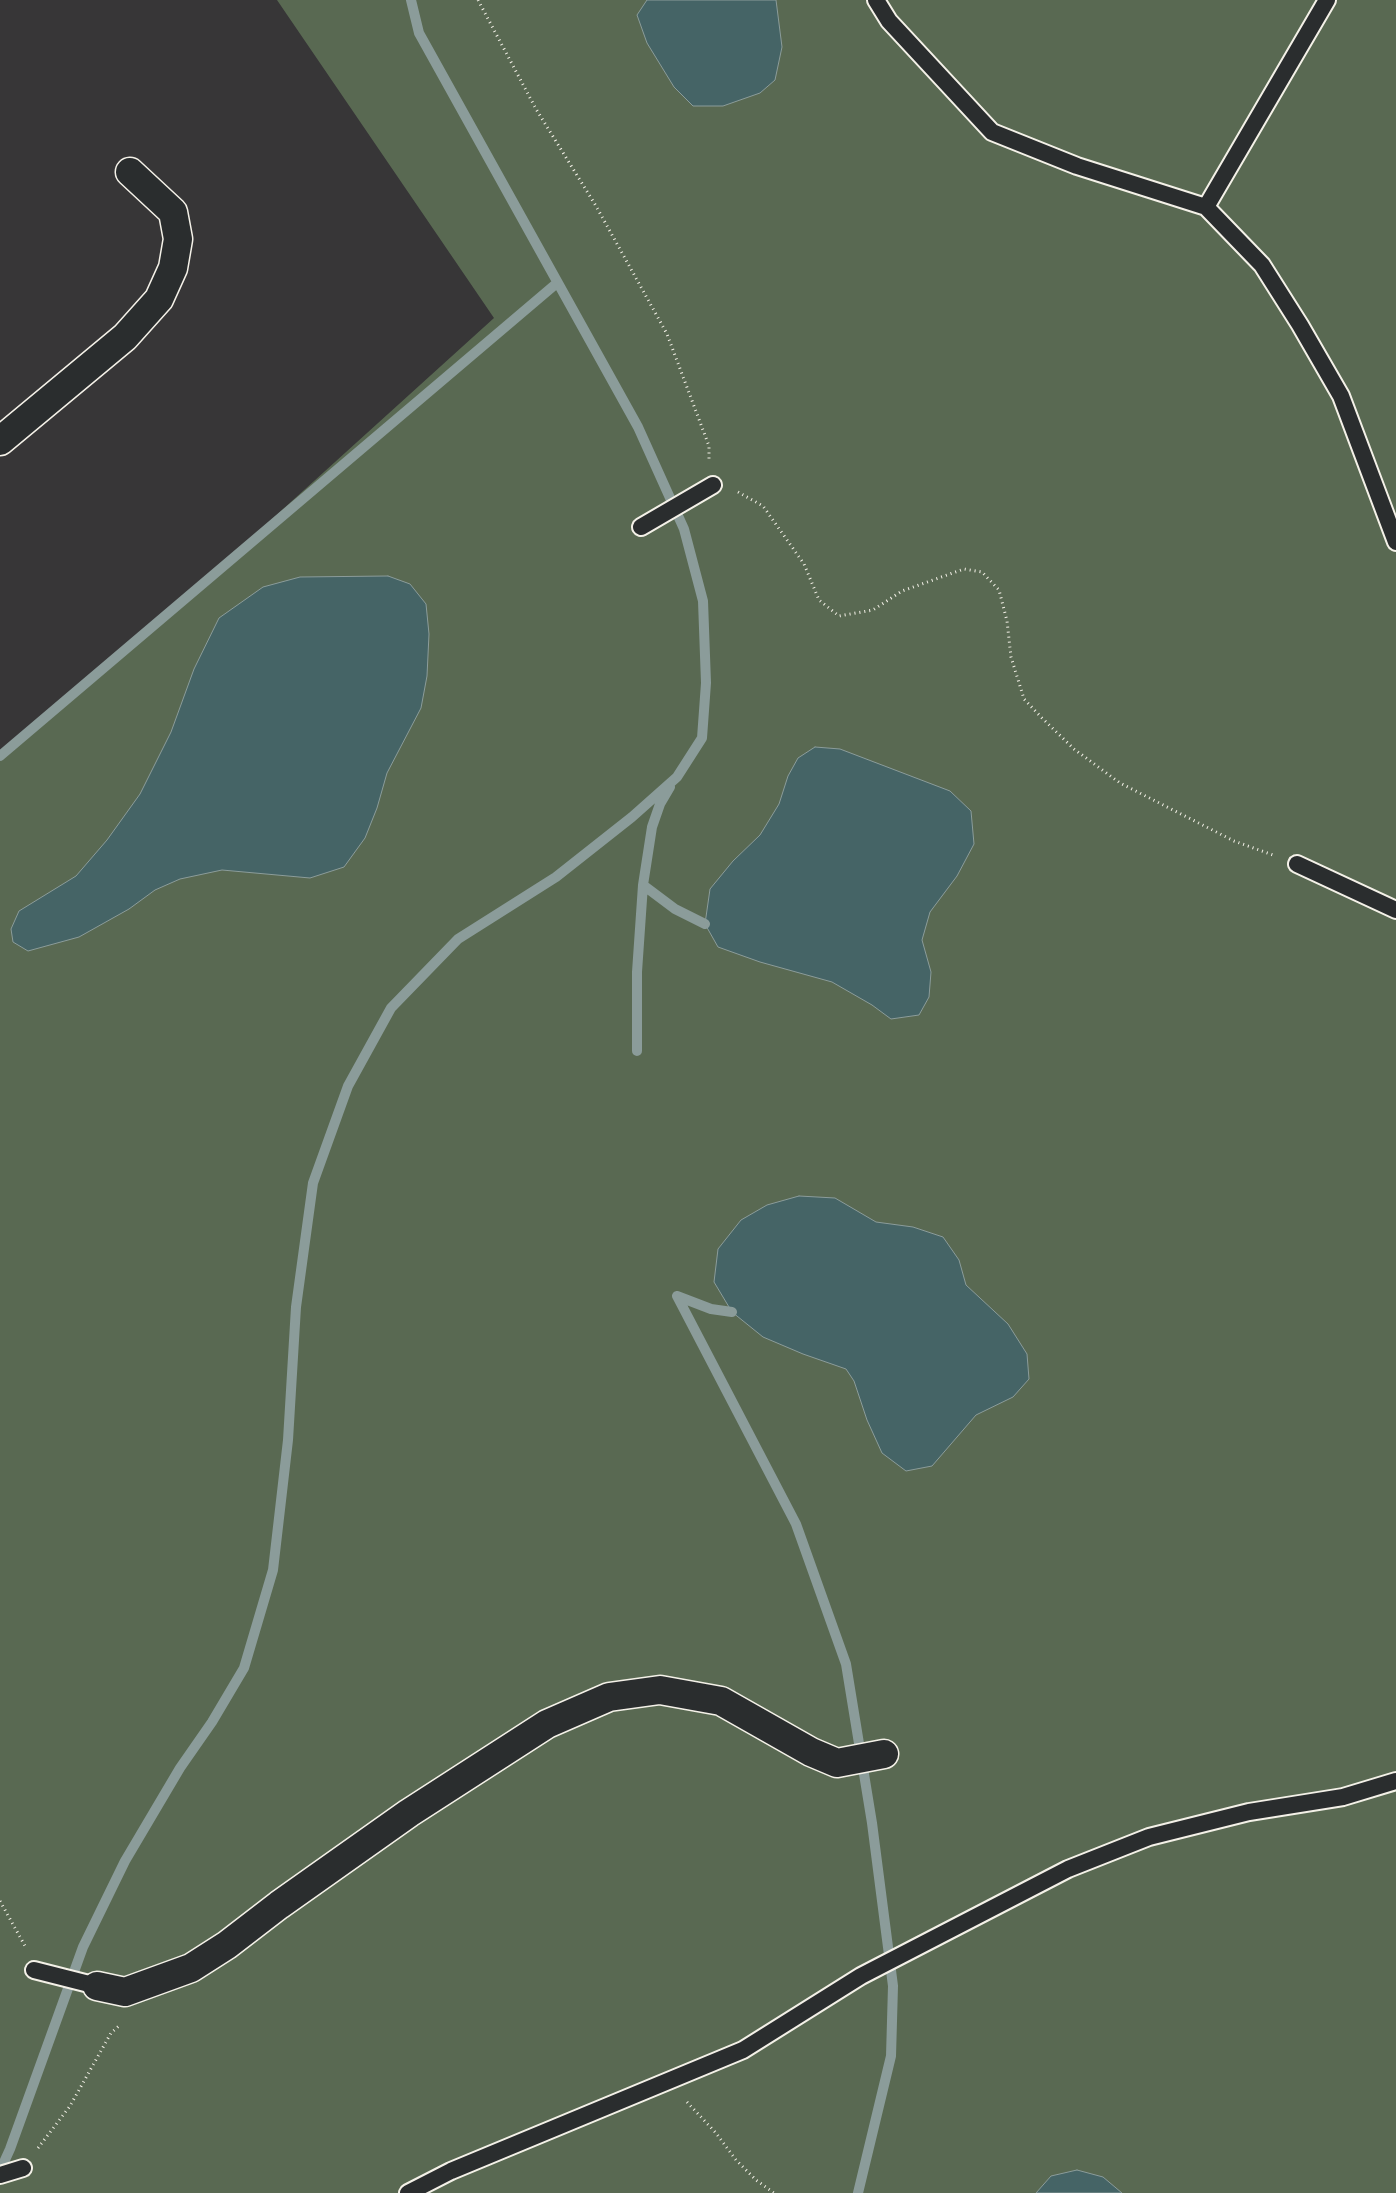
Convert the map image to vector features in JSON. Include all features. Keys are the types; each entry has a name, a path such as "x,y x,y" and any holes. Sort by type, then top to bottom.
{"street":[{"path":"0,441 125,337 159,299 173,268 178,239 173,212 130,172"},
{"path":"97,1986 125,1992 191,1968 227,1945 279,1905 409,1814 547,1724 609,1696 660,1690 722,1701 811,1752 837,1763 884,1754"}],"lane":[{"path":"876,0 889,21 992,132 1077,166 1206,207 1262,265 1300,325 1341,396 1396,542"},
{"path":"1206,207 1327,0"},
{"path":"647,523 713,485"},
{"path":"1297,864 1396,910"},
{"path":"408,2193 451,2171 743,2050 868,1973 911,1949 1068,1869 1149,1837 1249,1812 1342,1797 1396,1781"},
{"path":"42,1971 97,1986"},
{"path":"0,2175 23,2168"}],"path":[{"path":"478,0 536,109 596,206 667,334 709,446 708,478 695,496"},
{"path":"713,485 725,483 763,506 804,564 819,600 839,616 873,610 902,592 964,569 982,572 999,590 1011,657 1024,699 1074,749 1120,783 1176,813 1234,841 1297,864"},
{"path":"0,1900 17,1934 42,1971"},
{"path":"23,2168 70,2106 111,2033 126,2020"},
{"path":"667,2083 716,2133 736,2160 756,2180 774,2193"}],"green space":[{"path":"277,0 1396,0 1396,2193 0,2193 0,756 123,654 494,318"}],"water":[{"path":"647,0 776,0 782,47 775,80 760,93 723,106 693,106 674,87 647,43 637,15"},
{"path":"388,576 410,584 426,604 429,634 427,676 421,708 387,773 377,808 365,838 344,867 310,878 222,870 180,879 155,890 129,909 79,937 28,951 13,942 11,929 19,911 76,876 107,840 140,794 171,732 194,669 219,618 263,587 300,577"},
{"path":"815,747 840,749 950,791 971,811 974,844 957,876 930,912 922,940 931,972 929,997 919,1015 891,1019 872,1005 832,982 760,962 718,947 705,924 710,889 733,861 760,835 779,804 788,776 798,758"},
{"path":"799,1196 835,1198 876,1222 913,1227 943,1237 959,1260 966,1285 1008,1324 1027,1354 1029,1379 1013,1397 976,1415 932,1466 906,1471 882,1453 867,1420 854,1381 846,1369 763,1337 732,1312 714,1282 718,1249 741,1220 767,1205"},
{"path":"1077,2170 1103,2177 1122,2193 1036,2193 1051,2176"}],"waterway":[{"path":"0,2171 10,2149 83,1947 125,1861 180,1768 212,1722 244,1668 273,1570 288,1440 296,1307 313,1183 348,1086 391,1008 458,939 556,877 632,817 677,777 702,738 706,683 703,601 684,529 638,427 419,33 411,0"},
{"path":"0,756 557,283"},
{"path":"637,1051 637,972 643,885 652,827 660,804 670,787"},
{"path":"643,885 675,909 705,924"},
{"path":"677,1296 796,1524 846,1664 872,1823 893,1986 891,2056 858,2193"},
{"path":"677,1296 711,1309 732,1312"}]}
